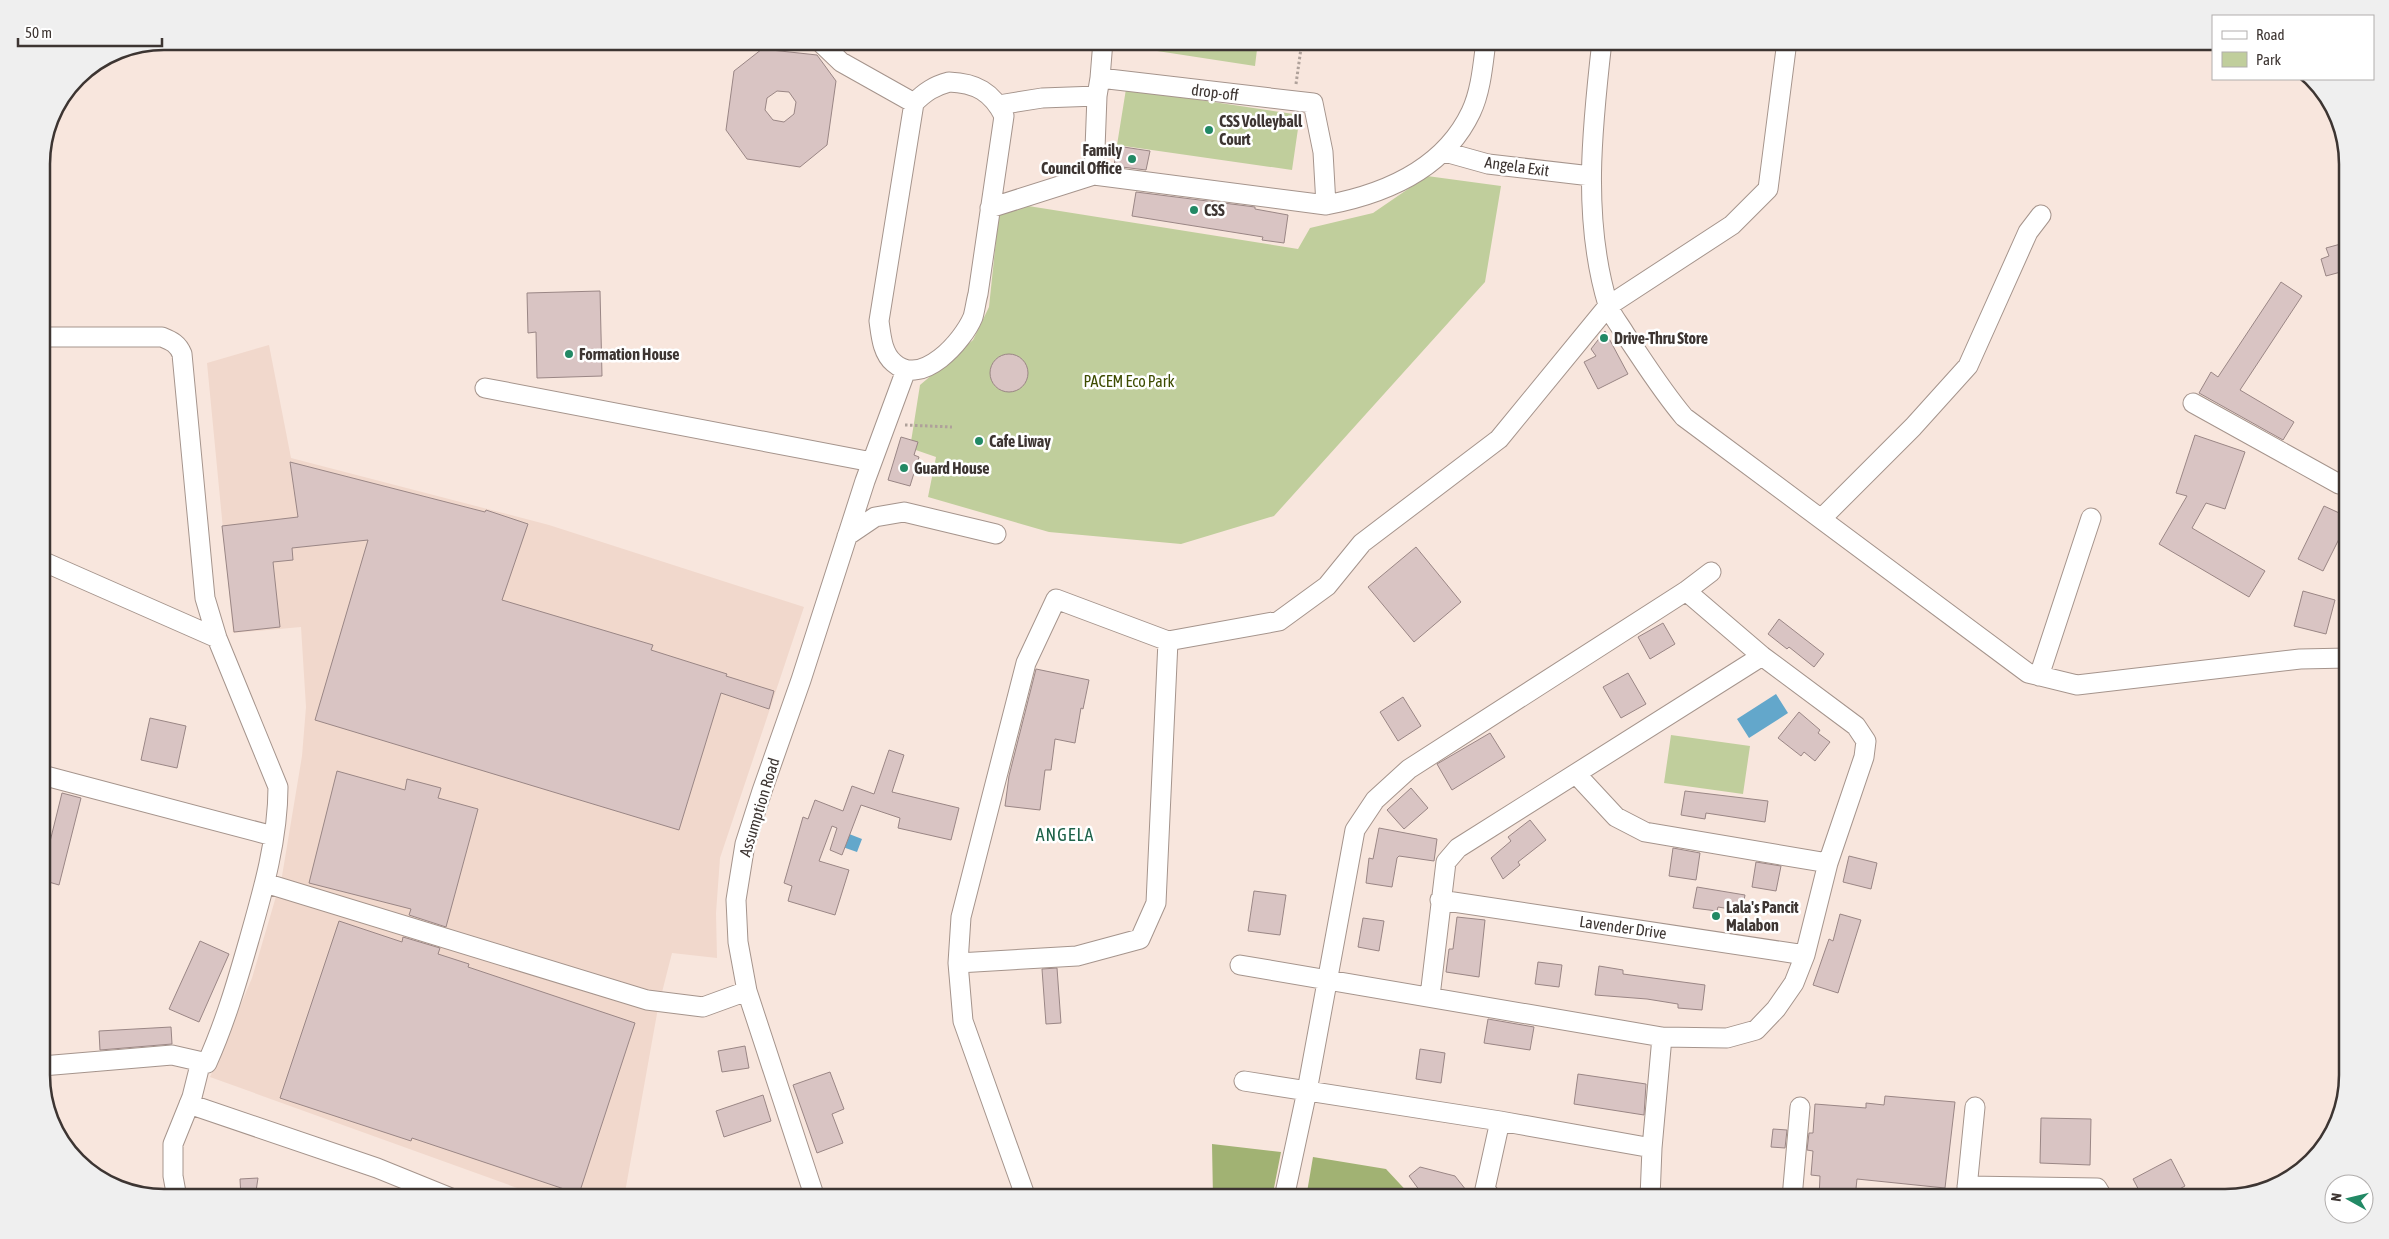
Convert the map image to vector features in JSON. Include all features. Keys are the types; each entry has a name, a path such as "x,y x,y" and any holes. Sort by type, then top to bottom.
{"street":[{"path":"828,50 841,62 914,103"},
{"path":"1094,175 1105,85 1103,50"},
{"path":"990,208 1094,175 1326,205 1360,199 1403,181 1445,152 1472,111 1485,50"},
{"path":"1601,50 1594,111 1591,176 1596,242 1608,306 1662,390 1684,417 2028,673 2077,685 2300,659 2339,658"},
{"path":"1023,1189 963,1021 958,963 961,918 1026,664 1056,599 1168,641 1278,621 1327,586 1362,543 1498,439 1608,306 1732,225 1768,189 1786,50"},
{"path":"950,82 966,82 983,89 1001,110 990,208 973,317 957,344 934,364 922,369 906,370 894,364 888,356 881,340 879,321 914,103 935,86 950,82"},
{"name":"drop-off","path":"1001,110 1042,98 1105,85 1313,103 1323,152 1326,205"},
{"name":"Angela Exit","path":"1445,152 1488,164 1591,176"},
{"path":"1821,519 1912,427 1968,366 2028,232 2041,215"},
{"path":"50,337 162,337 172,340 179,347 182,354 205,598 218,638 278,787 278,806 265,883 226,1021 207,1063 200,1065 190,1104 173,1144 171,1157 176,1189"},
{"name":"Assumption Road","path":"812,1189 747,991 738,942 736,900 745,844 872,462 906,370"},
{"path":"485,388 872,462"},
{"path":"2193,403 2339,484"},
{"path":"847,536 876,517 904,512 996,534"},
{"path":"2038,676 2091,518"},
{"path":"50,564 218,638"},
{"path":"1286,1189 1307,1091 1355,830 1375,800 1409,768 1686,591 1711,572"},
{"path":"1240,965 1662,1036 1727,1038 1756,1030 1776,1009 1794,983 1805,954 1828,862 1864,757 1866,741 1856,726 1762,656 1686,591"},
{"path":"958,963 1077,956 1140,939 1156,903 1168,641"},
{"path":"1430,996 1446,862 1458,848 1577,775 1762,656"},
{"path":"1577,775 1616,817 1645,832 1828,862"},
{"path":"50,777 273,836"},
{"path":"265,883 647,1000 703,1007 747,991"},
{"name":"Lavender Drive","path":"1440,900 1805,954"},
{"path":"1650,1189 1662,1036"},
{"path":"50,1065 172,1055 207,1063"},
{"path":"1244,1082 1500,1121 1652,1148"},
{"path":"190,1104 377,1168 429,1189"},
{"path":"1967,1189 1976,1106"},
{"path":"1793,1189 1800,1107"},
{"path":"1484,1189 1500,1121"},
{"path":"2065,1189 2098,1189"}],"path":[{"path":"1294,102 1301,50"},
{"path":"886,424 952,427"}],"shaded area":[{"path":"269,345 291,458 549,525 804,607 720,858 716,913 717,958 672,953 658,1008 626,1189 520,1189 210,1077 252,978 282,876 302,756 306,707 301,627 233,633 207,363"}],"green space":[{"path":"1151,50 1257,50 1255,66"},
{"name":"CSS Volleyball Court","path":"1126,89 1300,115 1292,170 1117,145"},
{"name":"PACEM Eco Park","path":"1427,176 1501,186 1485,282 1274,516 1181,544 1049,532 928,497 936,457 910,448 920,385 973,340 989,307 999,211 1022,205 1298,249 1310,228 1373,213"},
{"path":"1671,735 1750,746 1743,794 1664,783"},
{"path":"1212,1144 1281,1152 1274,1189 1213,1189"},
{"path":"1313,1157 1386,1169 1405,1189 1308,1189"}],"water":[{"path":"1776,694 1788,713 1749,738 1737,719"},
{"path":"839,830 862,839 857,852 834,844"}],"building":[{"path":"761,50 817,55 836,81 827,145 800,167 747,159 726,130 734,71","holes":["777,91 789,92 796,102 794,114 784,122 773,120 765,110 767,98"]},
{"name":"Family Council Office","path":"1117,146 1150,151 1146,170 1114,166"},
{"name":"CSS","path":"1136,192 1255,207 1255,209 1288,215 1284,243 1262,240 1263,237 1132,216"},
{"path":"2339,244 2339,272 2326,276 2321,259 2329,256 2326,248"},
{"path":"2281,282 2302,296 2240,390 2294,422 2283,440 2199,393 2211,372 2218,377"},
{"name":"Formation House","path":"600,291 602,376 537,378 536,332 528,333 527,293"},
{"path":"1605,331 1628,374 1598,389 1584,362 1596,356 1591,349"},
{"path":"1009,354 1023,359 1028,373 1023,387 1009,392 995,387 990,373 995,359"},
{"path":"2195,435 2245,452 2225,509 2206,503 2192,528 2265,571 2249,597 2159,544 2187,496 2176,493"},
{"name":"Guard House","path":"901,437 918,442 914,455 919,457 910,486 888,480"},
{"path":"290,462 485,512 486,510 528,524 502,600 653,645 651,650 774,691 769,709 721,693 679,830 315,720 368,540 292,548 293,560 273,562 280,627 234,632 222,526 298,517"},
{"path":"2324,506 2339,513 2339,539 2323,571 2298,559"},
{"path":"1416,547 1461,602 1414,642 1368,587"},
{"path":"2303,591 2335,600 2326,634 2294,626"},
{"path":"1779,619 1824,654 1814,667 1789,647 1787,649 1768,634"},
{"path":"1663,623 1675,644 1650,659 1638,637"},
{"path":"1036,669 1089,680 1083,709 1081,708 1075,743 1055,739 1051,770 1045,770 1040,810 1005,806 1009,776"},
{"path":"1628,673 1646,704 1621,718 1603,687"},
{"path":"1403,697 1421,726 1398,741 1380,712"},
{"path":"1799,712 1820,730 1818,733 1830,742 1815,761 1804,752 1801,756 1778,738"},
{"path":"150,718 186,726 177,768 141,760"},
{"path":"1490,733 1505,757 1452,790 1437,764"},
{"path":"889,750 904,755 892,792 959,808 951,840 898,828 900,818 861,805 842,855 830,850 837,828 832,826 819,861 849,870 835,915 788,901 792,886 784,883 803,817 808,819 815,800 843,811 852,786 874,794"},
{"path":"337,771 405,790 407,779 441,788 438,798 478,809 446,927 409,915 411,909 309,883"},
{"path":"1411,788 1428,808 1404,829 1387,810"},
{"path":"1685,791 1768,801 1765,822 1706,813 1705,819 1681,815"},
{"path":"62,793 81,798 59,885 50,882 50,842"},
{"path":"1530,820 1546,840 1518,862 1520,865 1503,879 1491,858 1511,841 1508,837"},
{"path":"1379,828 1437,839 1434,861 1399,856 1397,858 1392,887 1366,883 1369,858 1373,859"},
{"path":"1673,848 1700,853 1696,880 1669,876"},
{"path":"1849,856 1877,863 1871,889 1843,882"},
{"path":"1756,862 1781,866 1776,891 1752,887"},
{"path":"1697,887 1745,895 1742,911 1718,907 1717,911 1693,908"},
{"path":"1254,891 1286,895 1280,935 1248,931"},
{"path":"1840,914 1861,920 1838,993 1813,985 1829,939 1833,941"},
{"path":"1457,917 1485,920 1479,977 1446,972 1449,949 1453,949"},
{"path":"1363,918 1384,921 1379,951 1358,947"},
{"path":"339,921 402,942 403,937 440,948 438,954 469,964 468,967 635,1023 581,1189 564,1189 412,1138 411,1141 280,1098"},
{"path":"200,941 229,954 199,1022 169,1009"},
{"path":"1538,962 1562,965 1559,987 1535,984"},
{"path":"1599,966 1623,970 1623,974 1705,985 1702,1010 1678,1008 1678,1004 1647,999 1595,995"},
{"path":"1057,968 1061,1023 1046,1024 1042,969"},
{"path":"1488,1019 1534,1027 1530,1050 1484,1043"},
{"path":"171,1027 172,1044 100,1050 99,1031"},
{"path":"745,1046 749,1068 722,1072 718,1051"},
{"path":"1420,1049 1445,1053 1441,1083 1416,1079"},
{"path":"830,1072 844,1109 832,1114 843,1143 817,1153 793,1085"},
{"path":"1578,1074 1646,1084 1644,1115 1574,1104"},
{"path":"763,1095 771,1121 724,1137 716,1111"},
{"path":"1885,1096 1955,1102 1945,1188 1857,1179 1856,1189 1819,1189 1820,1176 1811,1175 1813,1151 1807,1150 1809,1133 1813,1133 1815,1104 1866,1108 1866,1103 1884,1105"},
{"path":"2041,1118 2091,1119 2090,1165 2040,1163"},
{"path":"1773,1129 1787,1130 1785,1148 1771,1147"},
{"path":"2171,1159 2185,1186 2180,1189 2138,1189 2133,1179"},
{"path":"1420,1167 1455,1176 1465,1189 1418,1189 1409,1176"},
{"path":"258,1178 256,1189 241,1189 240,1179"}],"place":[{"name":"CSS Volleyball Court","path":"1209,130"},
{"name":"Family Council Office","path":"1132,159"},
{"name":"CSS","path":"1194,210"},
{"name":"Drive-Thru Store","path":"1604,338"},
{"name":"Formation House","path":"569,354"},
{"name":"Cafe Liway","path":"979,441"},
{"name":"Guard House","path":"904,468"},
{"name":"Lala's Pancit Malabon","path":"1716,916"}],"district":[{"name":"ANGELA","path":"1065,835"}]}
